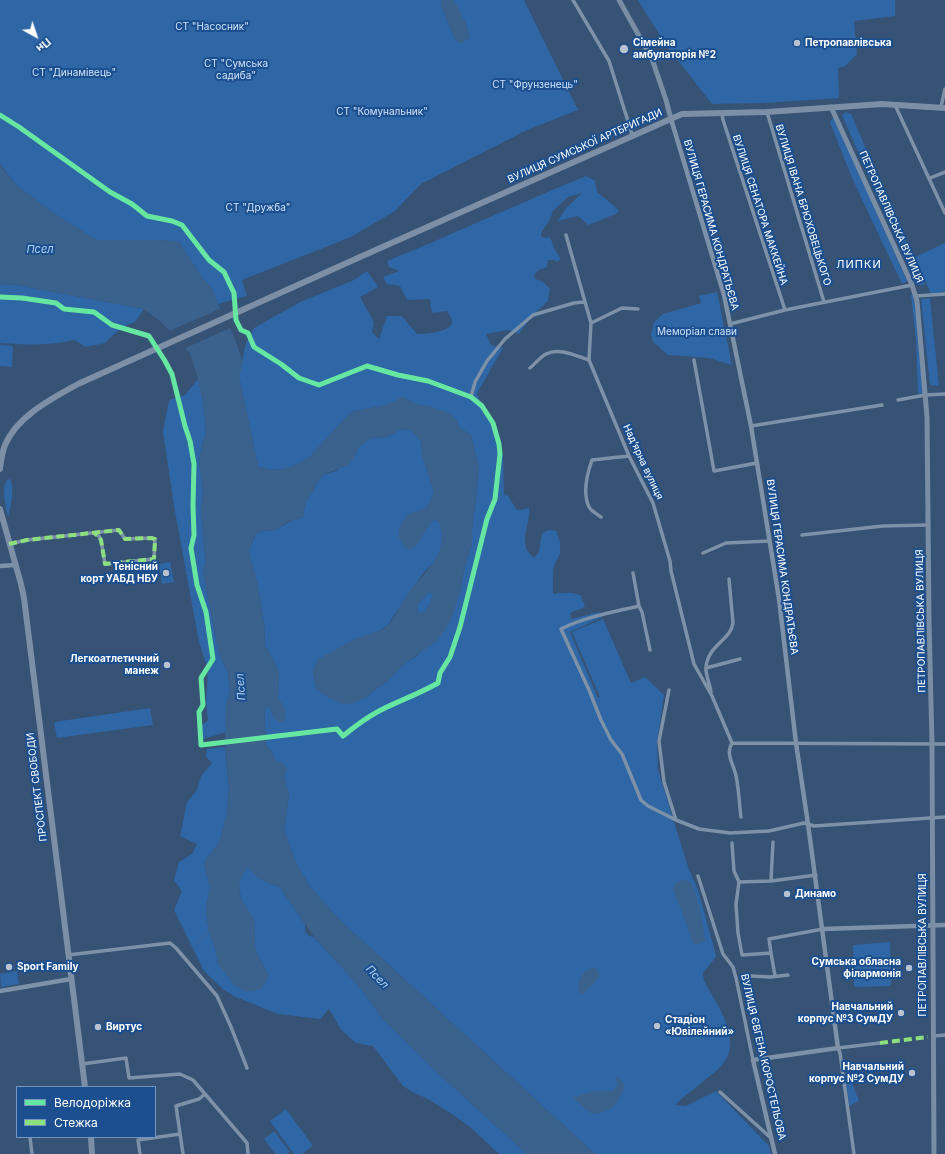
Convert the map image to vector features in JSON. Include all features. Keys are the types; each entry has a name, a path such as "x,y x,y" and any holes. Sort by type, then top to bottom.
{"main road":[{"name":"ВУЛИЦЯ ГЕРАСИМА КОНДРАТЬЄВА","path":"619,0 652,59 671,119"},
{"name":"ВУЛИЦЯ СУМСЬКОЇ АРТБРИГАДИ","path":"0,469 3,454 9,438 18,426 37,408 78,384 682,114 767,112 894,104 943,107"},
{"name":"ПЕТРОПАВЛІВСЬКА ВУЛИЦЯ","path":"831,107 916,296 927,417 932,744 934,1154"},
{"name":"ПРОСПЕКТ СВОБОДИ","path":"0,509 22,591 85,1086"},
{"path":"91,1138 92,1154"}],"street":[{"path":"573,0 609,61 633,136"},
{"path":"943,107 945,89"},
{"path":"894,104 930,178 945,214"},
{"name":"ВУЛИЦЯ ІВАНА БРЮХОВЕЦЬКОГО","path":"767,112 824,302"},
{"name":"ВУЛИЦЯ СЕНАТОРА МАККЕЙНА","path":"722,114 785,310"},
{"name":"ВУЛИЦЯ ГЕРАСИМА КОНДРАТЬЄВА","path":"671,119 714,260 730,324 751,426 779,599 796,743 816,875 838,1048 840,1053 854,1154"},
{"path":"930,178 945,172"},
{"name":"Надʼярна вулиця","path":"566,235 591,323 589,360 629,456 653,503 670,561 671,571 694,664 712,696 732,743"},
{"path":"730,324 785,310 912,285"},
{"path":"916,296 945,294"},
{"path":"471,397 475,382 487,361 505,339 533,314 574,303 584,302"},
{"path":"591,323 622,308 638,309"},
{"path":"530,368 546,354 554,351 564,352 589,360"},
{"path":"694,360 714,471 757,463"},
{"path":"898,400 925,395 945,394"},
{"path":"751,426 882,405"},
{"path":"601,517 589,508 586,497 586,477 592,460 629,456"},
{"path":"802,535 883,526 928,525"},
{"path":"9,544 34,539 95,534 119,530 125,538 155,539 154,560 105,564 101,540 99,536 95,534"},
{"path":"703,553 726,543 770,541"},
{"path":"0,566 15,565"},
{"path":"633,573 639,606 642,612 650,650"},
{"path":"706,668 711,651 732,630 733,623 729,579"},
{"path":"639,606 570,624 561,629 601,720 611,740 622,754 641,800 648,806 676,820 699,829 730,833 769,831 804,823 814,826 945,817"},
{"path":"706,668 740,658"},
{"name":"Надʼярна вулиця","path":"706,668 712,696"},
{"path":"669,690 659,741 664,782 676,820"},
{"path":"741,817 736,774 731,762 730,747 732,743 945,744"},
{"path":"771,881 773,842"},
{"path":"732,843 734,871 739,882 736,904 742,955 771,953"},
{"path":"739,882 771,881 816,875"},
{"name":"ВУЛИЦЯ ЄВГЕНА КОРОСТЕЛЬОВА","path":"698,876 723,954 733,967 775,1154"},
{"path":"775,976 769,939 823,929 945,925"},
{"path":"68,955 170,943 217,996 247,1068"},
{"path":"751,976 788,975"},
{"path":"0,991 71,979"},
{"path":"933,1036 945,1035"},
{"path":"753,1060 880,1043"},
{"path":"82,1064 126,1058 129,1078 180,1074 193,1080 247,1143 248,1154"},
{"path":"720,1092 772,1140"},
{"path":"183,1154 176,1106 199,1099 205,1094"},
{"path":"156,1137 180,1134"},
{"path":"30,1138 32,1154"},
{"path":"140,1154 138,1140 152,1138"}],"green space":[{"path":"0,0 441,0 441,5 454,37 461,43 469,38 466,24 453,0 524,0 578,110 527,130 421,184 395,211 351,237 242,280 247,296 218,304 212,289 201,276 179,242 162,240 96,240 55,214 18,187 0,164"},
{"path":"638,0 895,0 895,16 854,21 857,54 845,66 838,68 839,98 764,103 712,104 665,44"},
{"path":"846,112 851,114 925,285 916,285 842,115"},
{"path":"833,118 835,119 907,281 902,284 852,178 830,122"},
{"path":"586,176 595,181 597,192 619,210 616,214 588,225 578,216 558,221 566,208 582,193 568,197 553,211 549,221 541,233 541,236 545,238 550,237 555,250 561,259 557,262 554,260 548,260 547,267 537,272 534,278 543,282 550,289 548,301 531,317 519,334 508,330 486,334 491,345 503,348 477,393 482,406 493,423 503,456 504,495 508,496 517,510 529,508 525,541 529,553 534,558 539,552 542,533 549,530 556,531 560,542 560,554 553,571 553,594 571,593 581,596 585,606 582,609 573,611 570,614 571,619 599,612 602,617 570,632 598,698 600,697 572,632 603,619 631,683 645,677 664,695 657,742 658,770 688,867 698,890 715,951 716,957 703,973 704,981 726,1022 730,1045 728,1056 722,1065 711,1076 675,1105 686,1106 716,1091 769,1146 771,1154 595,1154 342,922 310,887 296,863 284,831 289,794 284,776 284,764 275,760 272,752 266,745 266,706 270,708 273,716 285,710 278,698 279,673 265,646 264,624 257,582 249,550 258,532 278,529 290,521 303,517 305,503 316,484 324,474 336,471 356,454 358,448 370,438 387,437 401,429 412,431 421,441 423,458 434,492 427,508 422,510 425,531 429,524 434,520 438,521 443,538 439,553 387,626 377,632 353,640 332,653 318,659 313,672 316,688 331,699 365,698 388,680 408,661 418,655 460,592 464,570 472,543 479,468 471,435 460,428 456,420 432,407 415,404 403,397 387,405 351,412 309,458 289,468 274,470 258,467 239,376 246,343 254,328 300,302 354,280 367,271 378,287 360,297 374,322 372,332 379,339 387,316 402,316 417,334 439,332 444,330 452,324 452,320 447,311 433,313 430,299 407,300 400,286 387,284 383,277 399,271 389,267 387,261"},
{"path":"945,243 945,292 931,294 915,257"},
{"path":"0,284 17,285 144,309 135,322 122,327 105,343 86,347 74,340 37,344 0,343"},
{"name":"Меморіал слави","path":"717,292 732,365 709,358 668,355 653,342 651,334 654,322 663,314 701,303 699,296"},
{"path":"911,295 914,295 923,393 918,393 916,340"},
{"path":"930,298 939,386 930,385 921,299"},
{"path":"0,345 13,346 12,367 0,366"},
{"path":"198,379 203,401 206,432 199,462 203,490 201,512 206,563 203,571 219,653 228,673 230,691 226,705 226,732 203,739 201,726 208,720 206,702 208,670 199,642 174,506 163,432 169,400 185,395"},
{"path":"10,479 12,492 8,516 4,498 4,487 7,480"},
{"name":"Тенісний корт УАБД НБУ","path":"170,562 174,582 162,584 159,564"},
{"path":"433,592 431,602 425,612 418,613 417,605 428,593"},
{"path":"150,708 153,725 57,738 54,722"},
{"path":"225,747 229,790 227,813 220,841 204,862 210,887 206,910 209,932 215,947 218,964 269,976 258,956 255,946 254,920 241,899 239,886 243,873 248,867 258,877 266,882 280,887 305,924 305,931 309,936 314,937 358,985 383,1019 439,1074 527,1154 499,1154 471,1128 452,1114 403,1086 373,1046 356,1043 341,1030 329,1009 320,1019 278,1014 236,997 224,990 204,971 174,910 182,891 174,880 179,862 192,854 197,844 180,836 187,802 197,790 201,776 212,763 206,757 207,749"},
{"path":"890,942 891,986 854,987 853,945"},
{"path":"17,971 19,984 1,987 0,974"},
{"path":"850,1078 859,1101 849,1106 846,1080"},
{"path":"286,1109 313,1146 302,1154 294,1154 270,1121"},
{"path":"274,1131 290,1152 286,1154 275,1154 264,1139"}],"water":[{"path":"441,0 453,0 466,24 469,38 461,43 454,37 441,5"},
{"name":"Псел","path":"0,165 18,187 55,214 96,240 162,240 179,242 201,276 212,289 233,334 243,362 239,376 258,467 274,470 289,468 309,458 351,412 387,405 403,397 415,404 432,407 450,413 460,428 471,435 479,468 472,543 464,570 460,592 451,620 437,641 408,661 388,680 365,698 350,704 339,703 323,694 316,688 313,672 318,659 353,640 379,631 387,626 393,619 407,595 428,570 439,552 442,542 442,532 438,521 434,520 431,523 417,544 409,550 399,539 400,528 407,514 427,508 434,492 423,458 421,441 412,431 401,429 387,437 370,438 358,448 349,465 324,474 316,484 305,503 303,517 289,521 278,529 258,532 254,537 249,550 257,582 264,624 265,646 279,673 278,698 285,710 285,721 280,723 273,716 270,708 266,706 266,745 272,752 275,760 284,764 287,770 284,776 289,794 284,831 296,863 310,887 342,922 595,1154 527,1154 439,1074 383,1019 358,985 314,937 280,887 257,877 248,867 243,873 239,886 241,899 254,920 255,946 258,956 269,976 261,989 245,991 235,986 218,964 215,947 209,932 206,910 210,887 204,862 220,841 227,813 229,790 225,743 226,705 230,691 228,673 219,653 203,571 206,563 201,512 203,490 199,462 206,432 203,401 190,353 161,322 144,309 17,285 0,284","holes":["433,592 431,602 425,612 418,613 417,605 428,593"]},
{"path":"681,880 688,881 693,887 700,911 705,942 695,945 692,942 673,889 675,884"},
{"path":"594,967 599,973 599,978 582,995 580,994 578,985 579,981 583,974"},
{"path":"618,1076 625,1087 616,1103 609,1110 592,1114 573,1098 592,1092 611,1092 618,1085 615,1078"}],"pier":[{"path":"222,308 232,327 183,349 167,332"}],"waterway":[{"path":"194,947 209,932"}],"marked path":[{"path":"9,544 27,540 119,530 125,539 155,539 154,559 105,564 101,540 99,536 95,534"},
{"path":"880,1043 928,1037"}],"cycle path":[{"path":"0,115 110,192 132,204 147,216 172,221 182,225 209,260 224,272 234,293 236,320 241,330 248,333 254,347 281,364 299,378 319,385 367,366 398,375 428,381 471,397 482,406 493,423 499,444 500,454 495,499 487,519 460,627 450,657 440,673 438,683 379,711 343,736 337,729 201,745 199,712 203,705 201,678 213,659 206,612 197,585 191,548 194,535 194,464 190,441 172,374 149,336 112,325 94,312 64,309 56,303 22,298 0,297"}],"place":[{"name":"Петропавлівська","path":"797,43"},
{"name":"Сімейна амбулаторія №2","path":"624,49"},
{"name":"Тенісний корт УАБД НБУ","path":"166,573"},
{"name":"Легкоатлетичний манеж","path":"167,665"},
{"name":"Динамо","path":"787,894"},
{"name":"Sport Family","path":"9,967"},
{"name":"Сумська обласна філармонія","path":"909,968"},
{"name":"Навчальний корпус №3 СумДУ","path":"901,1013"},
{"name":"Стадіон «Ювілейний»","path":"657,1026"},
{"name":"Виртус","path":"98,1027"},
{"name":"Навчальний корпус №2 СумДУ","path":"912,1073"}],"district":[{"name":"ЛИПКИ","path":"859,265"}],"park label":[{"name":"СТ \"Насосник\"","path":"212,27"},
{"name":"СТ \"Сумська садиба\"","path":"236,70"},
{"name":"СТ \"Динамівець\"","path":"74,73"},
{"name":"СТ \"Фрунзенець\"","path":"535,85"},
{"name":"СТ \"Комунальник\"","path":"382,112"},
{"name":"СТ \"Дружба\"","path":"258,208"}]}
